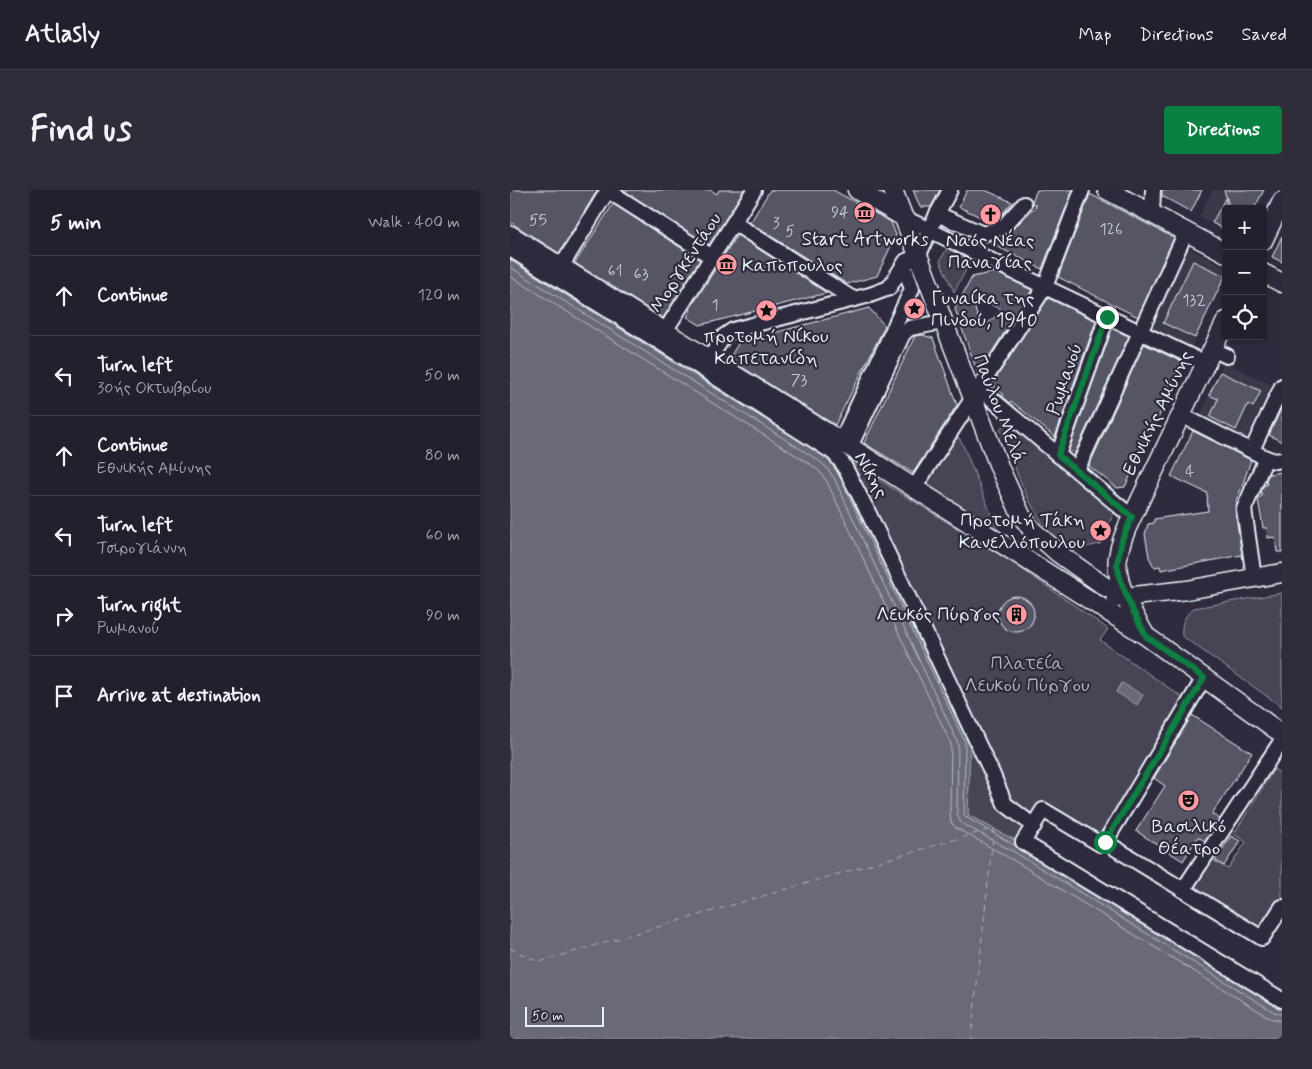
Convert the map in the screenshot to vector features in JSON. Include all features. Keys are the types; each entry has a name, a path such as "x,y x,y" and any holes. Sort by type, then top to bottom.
{"main road":[{"path":"857,190 903,216"},
{"name":"Παύλου Μελά","path":"892,190 903,216 911,261 943,322 977,394 1006,484 1016,506 1026,522 1058,553 1104,586 1127,598"},
{"path":"1107,190 1222,251"},
{"path":"1267,233 1282,201"},
{"name":"Νίκης","path":"510,235 846,444 1146,636 1282,734"},
{"path":"1267,275 1282,283"},
{"name":"Εθνικής Αμύνης","path":"1146,636 1127,598 1119,574 1117,558 1132,517 1180,415 1215,356 1222,333"},
{"path":"1080,594 1102,598 1127,598 1282,573"}],"street":[{"path":"561,267 608,190 712,257"},
{"name":"Μοργκεντάου","path":"665,331 754,190"},
{"path":"709,359 724,336 733,330 874,294 889,288 911,261 950,190"},
{"path":"914,488 1046,287 1082,190"},
{"path":"1152,214 1153,190"},
{"path":"937,214 983,234 1003,227 1024,204"},
{"path":"903,216 929,231 1139,332 1215,356"},
{"path":"734,223 853,299"},
{"path":"1077,470 1186,232"},
{"name":"Νίκης","path":"510,249 688,359 834,453 843,464 868,512 1005,804 1034,826"},
{"path":"846,444 912,289 911,261"},
{"name":"Ρωμανού","path":"1058,455 1107,317"},
{"path":"846,444 903,334 910,328 943,322"},
{"path":"1252,450 1282,386"},
{"path":"977,394 1077,470 1132,517"},
{"path":"1180,415 1266,458 1275,461 1282,460"},
{"path":"1254,578 1244,509 1266,458"},
{"path":"1204,678 1105,842 1102,841 1100,844 1044,810 1024,842 1282,1000"},
{"path":"1183,890 1282,740"},
{"path":"1105,842 1262,938 1282,908"}],"shaded area":[{"path":"1212,190 1264,190 1256,205 1222,205 1222,228 1199,217"},
{"path":"1186,247 1222,265 1222,283 1125,487 1117,488 1086,463"},
{"path":"1224,362 1272,385 1245,441 1198,419"}],"green space":[{"path":"948,246 973,257 954,292 940,261"},
{"path":"1008,420 1115,510 1100,544 1072,550 1056,539 1037,515 1029,501 1000,429"},
{"path":"959,438 963,445 996,526 994,530 928,488 927,481 953,439"},
{"name":"Πλατεία Λευκού Πύργου","path":"852,463 1016,565 1108,629 1100,640 1186,700 1100,844 1044,810 1022,844 968,815 970,741 846,469","holes":["1121,683 1142,695 1137,704 1116,692"]},
{"path":"1282,593 1282,707 1182,636 1182,631 1184,620 1194,608"},
{"path":"1274,769 1282,775 1282,908 1262,938 1186,892 1207,857 1228,869 1246,842 1234,834"}],"water":[{"path":"510,254 825,451 843,473 970,741 968,815 1022,844 1282,1003 1282,1039 510,1039"},
{"path":"1122,683 1143,695 1137,705 1116,692"}],"building":[{"path":"510,190 597,191 559,253 510,222"},
{"path":"623,190 711,190 717,194 719,190 744,190 709,245"},
{"path":"770,190 833,190 891,222 896,235 877,276 847,284 750,223"},
{"path":"913,190 940,190 931,207 920,207"},
{"name":"Ναός Νέας Παναγίας","path":"967,190 985,190 1012,202 998,219 991,222 959,207"},
{"path":"1037,190 1073,190 1042,269 990,243 1009,233 1037,205 1032,203 1032,201"},
{"path":"1162,190 1202,190 1191,212 1162,196"},
{"path":"1224,190 1264,190 1256,205 1229,205"},
{"path":"1090,194 1174,238 1138,317 1058,277"},
{"path":"1226,197 1226,205 1222,205 1222,228 1212,223"},
{"path":"613,204 700,260 663,318 575,263"},
{"path":"737,235 827,293 700,325 687,317 690,309"},
{"path":"1282,236 1282,262 1272,257"},
{"path":"1193,261 1222,275 1222,282 1195,338 1163,323"},
{"path":"995,272 1032,290 979,372 977,371 955,309 972,277","holes":["982,300 1002,310 982,329 975,309"]},
{"path":"1048,298 1096,321 1055,437 1011,401 1010,403 992,384"},
{"path":"869,308 885,326 835,425 729,359 739,342"},
{"path":"1112,329 1129,336 1075,453 1073,453 1069,449"},
{"path":"922,335 933,338 957,405 913,473 864,443 915,336"},
{"path":"1144,344 1182,362 1167,391 1169,392 1161,407 1163,408 1125,487 1117,488 1089,466"},
{"path":"1220,372 1261,391 1253,407 1248,404 1236,430 1210,417 1218,399 1209,395"},
{"path":"1282,407 1282,442 1269,435"},
{"path":"1193,431 1251,460 1236,501 1235,510 1242,555 1161,570 1160,566 1154,567 1149,557 1145,534 1148,524 1154,523 1154,519 1208,511 1207,493 1171,476"},
{"path":"1282,472 1282,552 1277,552 1275,537 1268,538 1267,528 1263,528 1258,499 1262,496 1261,491 1264,485 1267,485 1266,480 1269,474"},
{"name":"Λευκός Πύργος","path":"1016,596 1023,597 1029,601 1033,607 1033,621 1029,627 1023,631 1016,632 1009,631 1003,627 999,621 998,614 999,607 1003,601 1009,597"},
{"name":"Βασιλικό Θέατρο","path":"1192,715 1252,753 1212,814 1220,819 1205,841 1198,837 1183,861 1136,831 1165,786 1154,778"},
{"path":"1231,836 1240,841 1224,866 1215,860"}],"ferry route":[{"path":"510,948 539,962 994,828 971,1039"}],"place":[{"name":"Start Artworks","path":"865,213"},
{"name":"Ναός Νέας Παναγίας","path":"990,214"},
{"name":"Καποπουλος","path":"726,265"},
{"name":"Γυναίκα της Πινδού, 1940","path":"915,309"},
{"name":"προτομή Νίκου Καπετανίδη","path":"766,310"},
{"name":"Προτομή Τάκη Κανελλόπουλου","path":"1101,531"},
{"name":"Λευκός Πύργος","path":"1016,614"},
{"name":"Βασιλικό Θέατρο","path":"1189,800"}],"route":[{"path":"1105,842 1204,678 1146,636 1131,607 1121,582 1117,564 1122,540 1132,517 1058,455 1107,317"}]}
